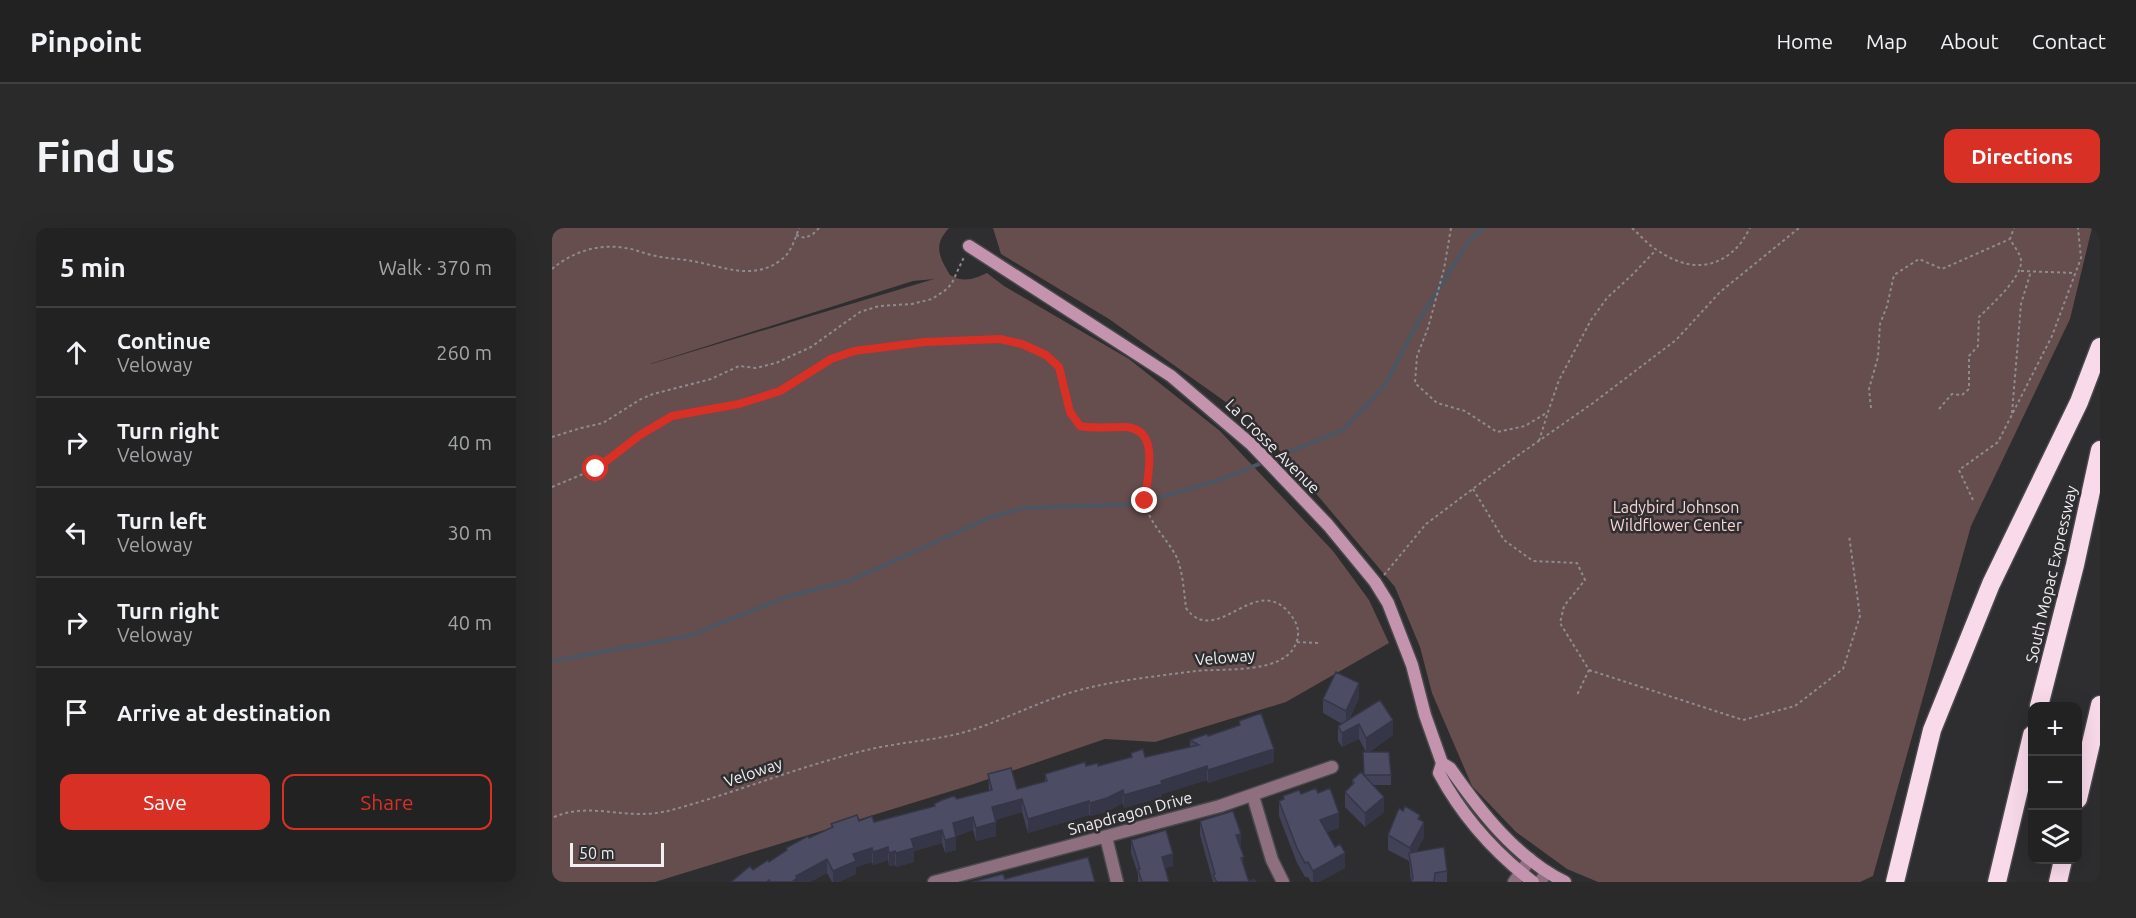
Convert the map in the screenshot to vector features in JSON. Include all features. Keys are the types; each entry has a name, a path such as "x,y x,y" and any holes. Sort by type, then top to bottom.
{"highway":[{"path":"1895,882 1932,730 1940,709 1991,584 2074,412 2100,347"},
{"name":"South Mopac Expressway","path":"2040,702 2075,565 2100,450"},
{"path":"2082,782 2100,705"},
{"path":"1997,882 2028,752"},
{"path":"2058,882 2062,864"}],"street":[{"name":"La Crosse Avenue","path":"969,246 1102,329 1172,376 1252,445 1328,525 1375,582 1388,603 1412,665 1425,715 1442,763 1439,773 1467,819 1517,877 1533,882"},
{"name":"La Crosse Avenue","path":"1442,763 1450,768 1492,823 1530,859 1544,877 1565,882"},
{"name":"Snapdragon Drive","path":"934,882 1253,796 1332,767"},
{"path":"1253,796 1272,860 1283,882"},
{"path":"1106,837 1118,882"},
{"path":"1517,877 1530,859"}],"path":[{"path":"552,269 562,260 608,246 742,272 766,268 783,259 799,228"},
{"path":"796,235 805,238 819,228"},
{"path":"1451,228 1451,239 1444,269 1428,328 1417,356 1415,383 1437,403 1465,411 1497,432 1525,426 1548,412"},
{"path":"1632,228 1656,250 1678,261 1696,266 1709,265 1726,257 1741,243 1750,228"},
{"path":"1375,582 1387,572 1426,524 1676,340 1720,292 1800,228"},
{"path":"1871,408 1869,389 1878,357 1880,324 1894,275 1919,259 1942,269 2010,239 2014,228"},
{"path":"1973,500 1959,470 1998,442 2052,336 2081,258 2078,228"},
{"path":"1939,409 1952,394 1962,395 1969,389 1969,356 1978,346 1979,316 2020,271 2021,258 2010,239"},
{"path":"552,437 610,420 641,399 653,394 711,379 739,366 756,368 776,363 811,347 860,312 879,306 912,304 938,296 952,283 969,246"},
{"path":"1538,442 1559,380 1591,320 1607,298 1656,250"},
{"path":"2020,271 2075,273"},
{"path":"2012,415 2020,304 2031,271"},
{"path":"552,487 596,469 649,429 672,416 739,404 780,391 831,359 854,351 889,345 962,339 1000,339 1022,344 1046,355 1059,367 1070,412 1080,426 1132,428 1140,431 1146,437 1150,454 1145,501 1151,518 1176,558 1186,608 1190,614 1203,620 1215,620 1250,603 1271,601 1281,605 1292,616 1298,628 1297,642 1319,643"},
{"path":"1473,489 1504,540 1533,561 1577,563 1585,580 1564,606 1560,623 1589,670 1743,720 1795,706 1843,669 1860,616 1849,535"},
{"name":"Veloway","path":"552,818 580,810 607,810 639,814 668,811 866,750 963,733 1063,695 1085,689 1199,671 1262,667 1284,656 1297,642"},
{"path":"1577,695 1589,670"}],"green space":[{"path":"552,228 949,228 941,240 939,251 950,275 959,279 968,279 987,273 1004,286 1129,359 1220,431 1333,551 1369,600 1389,643 1286,702 1155,742 1105,739 971,785 655,882 552,882","holes":["934,279 650,364 913,281"]},
{"name":"Ladybird Johnson Wildflower Center","path":"993,228 2092,228 2070,319 1971,526 1873,876 1860,882 1598,882 1567,869 1516,832 1472,786 1432,693 1420,647 1395,587 1258,425 1109,319 1001,254"}],"building":[{"path":"1336,672 1359,683 1346,711 1323,699"},
{"path":"1380,700 1393,720 1366,738 1359,724 1342,733 1338,726"},
{"path":"1261,713 1274,749 1208,770 1207,766 1161,781 1162,784 1124,795 1123,790 1107,798 1028,819 1022,799 992,807 996,822 976,828 973,817 953,823 956,837 945,840 942,830 911,839 914,848 896,853 895,851 889,853 888,847 873,852 872,848 853,854 856,861 833,871 827,859 796,876 793,882 770,882 769,880 767,882 731,882 750,866 753,870 808,836 809,838 833,827 831,824 857,815 859,821 872,816 874,822 935,806 934,804 954,796 957,799 992,790 988,774 1011,768 1017,789 1047,781 1045,774 1085,762 1086,766 1098,763 1098,766 1132,757 1131,753 1143,749 1145,757 1199,745 1190,740 1240,725 1239,721"},
{"path":"1363,752 1389,752 1391,775 1364,775"},
{"path":"1361,772 1384,797 1365,813 1345,792 1354,783 1352,780"},
{"path":"1316,788 1318,793 1330,788 1339,813 1320,820 1335,847 1340,844 1345,853 1313,871 1308,862 1305,863 1297,848 1279,801 1284,799 1283,796 1299,790 1301,794"},
{"path":"1405,806 1420,815 1418,819 1424,822 1410,848 1388,835 1399,808 1403,811"},
{"path":"1233,811 1241,834 1236,835 1244,857 1241,858 1249,882 1217,882 1213,875 1215,874 1200,821"},
{"path":"1166,830 1173,854 1162,857 1169,882 1142,882 1131,840"},
{"path":"1444,847 1447,871 1435,873 1434,882 1411,882 1413,878 1409,853"},
{"path":"1088,857 1095,882 972,882 1003,874 1005,879"}],"waterway":[{"path":"1161,497 1222,479 1343,430 1385,385 1419,320 1468,242 1483,228"},
{"path":"552,661 689,636 786,597 851,580 991,517 1023,508 1135,504"}],"route":[{"path":"596,469 640,435 672,416 765,397 780,391 831,359 854,351 925,342 1000,339 1022,344 1053,359 1064,381 1070,412 1080,426 1132,428 1140,431 1146,437 1150,454 1145,501"}]}
